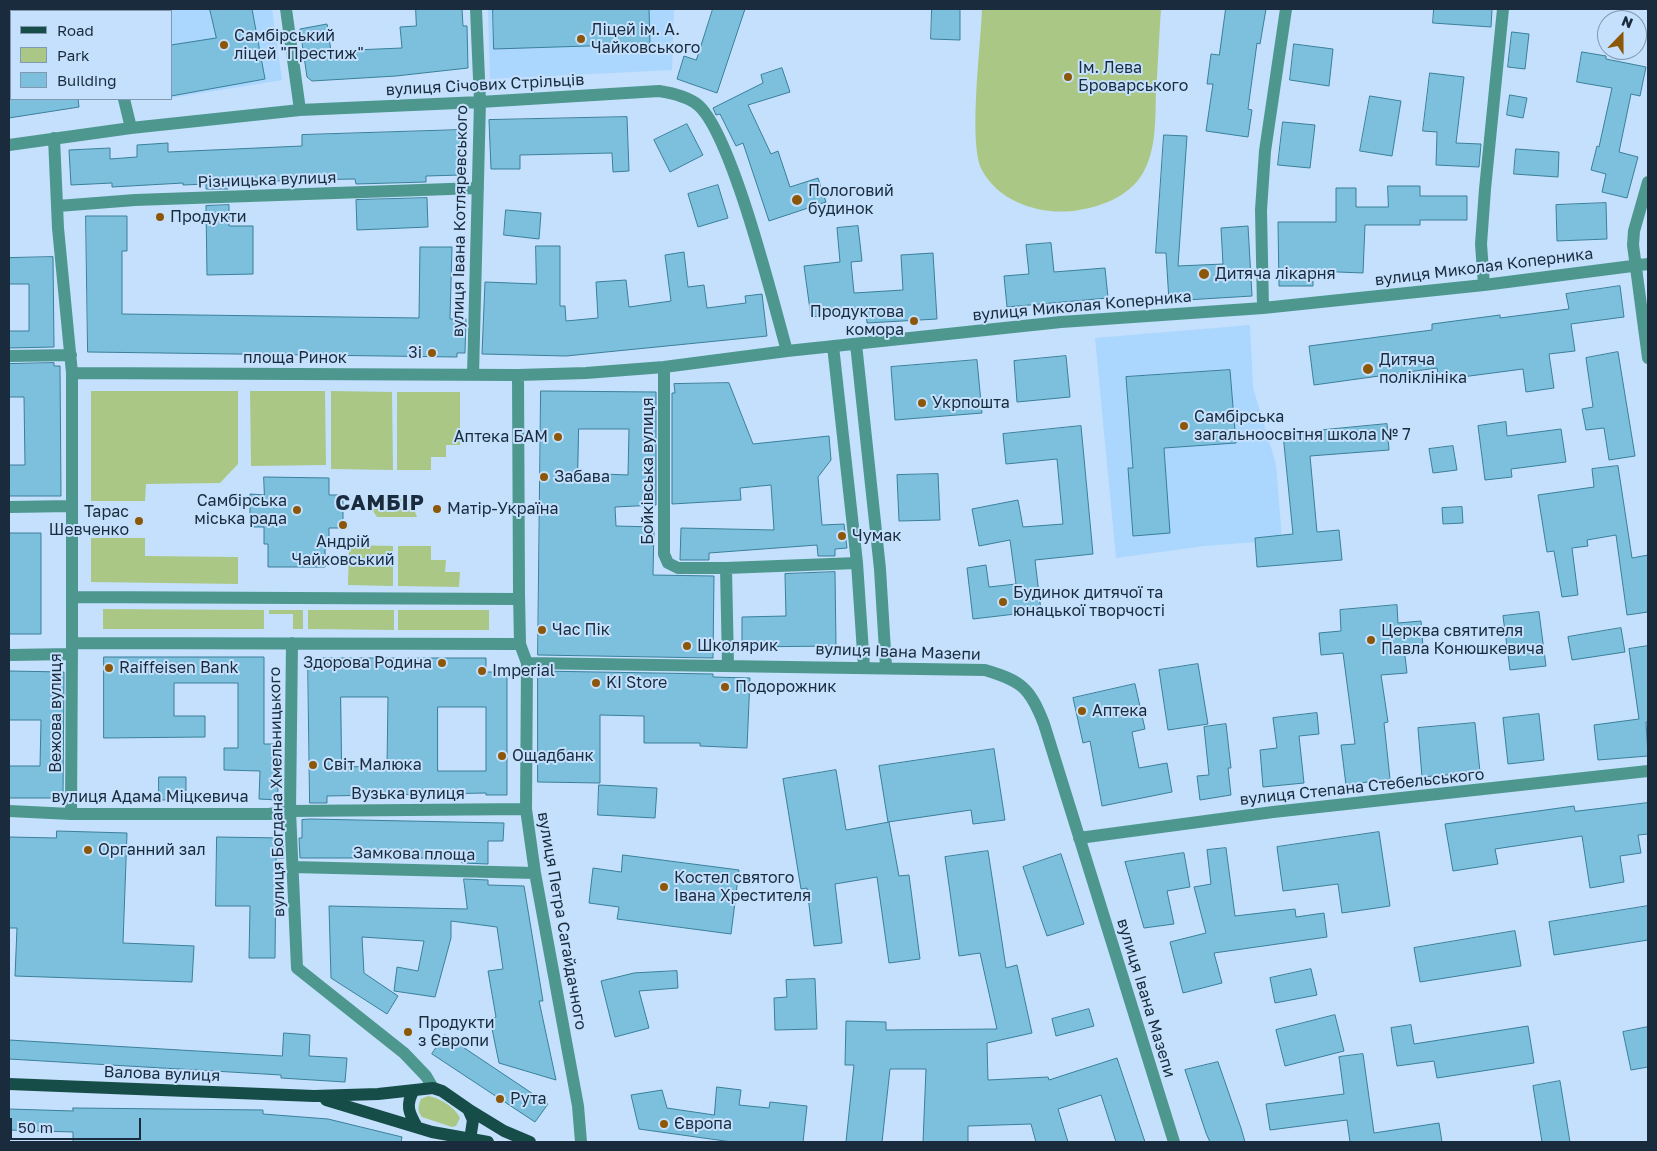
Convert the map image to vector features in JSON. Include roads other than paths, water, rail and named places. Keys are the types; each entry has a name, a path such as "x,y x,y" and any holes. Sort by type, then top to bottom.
{"main road":[{"name":"Валова вулиця","path":"9,1084 314,1096 378,1094 433,1088"},
{"path":"433,1088 442,1091 504,1131 530,1142"},
{"path":"414,1090 409,1098 408,1107 417,1127"},
{"name":"Валова вулиця","path":"314,1096 432,1132 469,1141 488,1142"},
{"path":"468,1109 473,1120 469,1141"}],"street":[{"path":"286,9 300,110"},
{"name":"вулиця Івана Котляревського","path":"473,375 480,102 476,9"},
{"path":"1263,308 1261,210 1264,171 1286,9"},
{"path":"1484,285 1481,244 1503,9"},
{"name":"вулиця Січових Стрільців","path":"9,145 131,128 300,110 480,102 659,91 679,95 698,104 712,121 741,196 787,351"},
{"path":"124,100 131,128"},
{"path":"54,138 72,373 72,648"},
{"path":"1648,182 1634,231 1635,266 1648,358"},
{"name":"Різницька вулиця","path":"58,206 135,200 478,188"},
{"name":"вулиця Миколая Коперника","path":"518,375 586,373 664,367 787,351 1061,322 1263,308 1484,285 1648,264"},
{"path":"856,344 880,569 886,666"},
{"path":"833,346 857,562 864,667"},
{"path":"9,356 71,355"},
{"name":"Бойківська вулиця","path":"664,367 664,554 668,564 678,568 726,568 857,562"},
{"name":"площа Ринок","path":"72,373 518,375"},
{"path":"9,655 72,648 292,643 520,644 518,375"},
{"path":"9,507 72,506"},
{"path":"726,568 728,665"},
{"path":"72,597 519,598"},
{"name":"вулиця Богдана Хмельницького","path":"292,643 290,811 297,968 404,1053 422,1071 433,1088"},
{"name":"вулиця Петра Сагайдачного","path":"520,644 527,662 526,810 535,873 578,1106 581,1142"},
{"name":"Вежова вулиця","path":"71,814 72,648"},
{"name":"вулиця Івана Мазепи","path":"527,662 886,666 985,670 1023,685 1036,703 1044,724 1174,1142"},
{"name":"вулиця Степана Стебельського","path":"1079,838 1273,812 1648,771"},
{"name":"Вузька вулиця","path":"290,811 526,810"},
{"name":"вулиця Адама Міцкевича","path":"9,811 71,814 269,814 290,811"},
{"name":"Замкова площа","path":"292,867 535,873"},
{"path":"432,1132 443,1142"}],"place":[{"name":"Ліцей ім. А. Чайковського","path":"581,39"},
{"name":"Самбірський ліцей \"Престиж\"","path":"224,45"},
{"name":"Ім. Лева Броварського","path":"1068,77"},
{"name":"Пологовий будинок","path":"797,200"},
{"name":"Продукти","path":"160,217"},
{"name":"Дитяча лікарня","path":"1204,274"},
{"name":"Продуктова комора","path":"914,321"},
{"name":"3і","path":"432,353"},
{"name":"Дитяча поліклініка","path":"1368,369"},
{"name":"Укрпошта","path":"922,403"},
{"name":"Самбірська загальноосвітня школа № 7","path":"1184,426"},
{"name":"Аптека БАМ","path":"558,437"},
{"name":"Забава","path":"544,477"},
{"name":"Матір-Україна","path":"437,509"},
{"name":"Самбірська міська рада","path":"297,510"},
{"name":"Тарас Шевченко","path":"139,521"},
{"name":"Андрій Чайковський","path":"343,525"},
{"name":"Чумак","path":"842,536"},
{"name":"Будинок дитячої та юнацької творчості","path":"1003,602"},
{"name":"Час Пік","path":"542,630"},
{"name":"Церква святителя Павла Конюшкевича","path":"1371,640"},
{"name":"Школярик","path":"687,646"},
{"name":"Здорова Родина","path":"442,663"},
{"name":"Raiffeisen Bank","path":"109,668"},
{"name":"Imperial","path":"482,671"},
{"name":"KI Store","path":"596,683"},
{"name":"Подорожник","path":"725,687"},
{"name":"Аптека","path":"1082,711"},
{"name":"Ощадбанк","path":"502,756"},
{"name":"Світ Малюка","path":"313,765"},
{"name":"Органний зал","path":"88,850"},
{"name":"Костел святого Івана Хрестителя","path":"664,887"},
{"name":"Продукти з Європи","path":"408,1032"},
{"name":"Рута","path":"500,1099"},
{"name":"Європа","path":"664,1124"}],"district":[{"name":"САМБІР","path":"380,503"}]}
